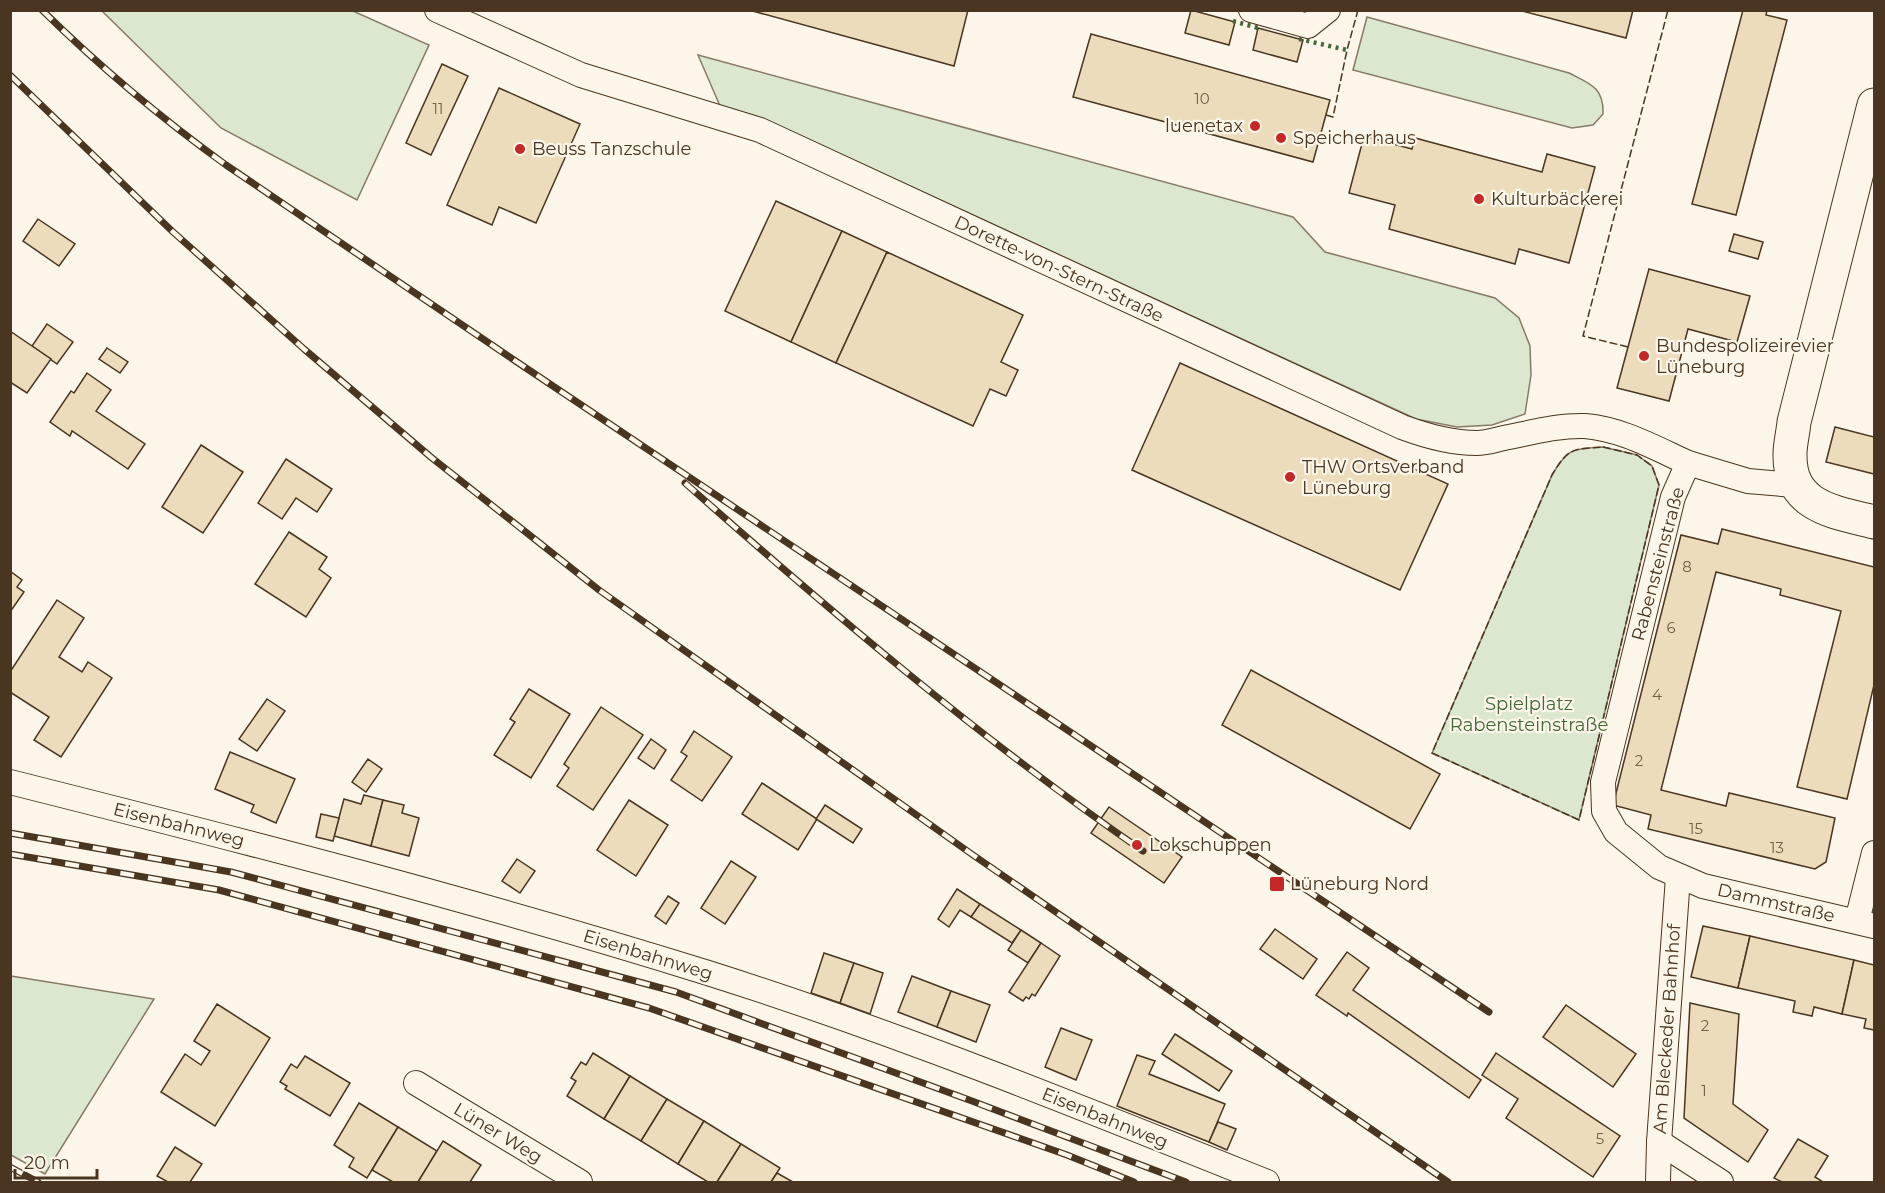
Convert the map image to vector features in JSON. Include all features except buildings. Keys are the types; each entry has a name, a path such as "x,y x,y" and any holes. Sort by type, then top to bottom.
{"street":[{"name":"Dorette-von-Stern-Straße","path":"437,10 581,75 760,130 1402,427 1449,441 1479,443 1558,427 1586,426 1641,441 1688,463"},
{"path":"1251,10 1308,26 1328,10"},
{"path":"1875,105 1869,150 1794,422 1789,455 1794,485 1810,501 1829,510 1875,522"},
{"name":"Rabensteinstraße","path":"1678,877 1659,867 1616,832 1604,811 1603,782 1673,497 1688,463 1748,481 1794,485"},
{"name":"Eisenbahnweg","path":"10,782 472,902 710,974 973,1065 1267,1182"},
{"path":"1866,923 1875,853"},
{"name":"Dammstraße","path":"1678,877 1702,886 1866,923"},
{"name":"Am Bleckeder Bahnhof","path":"1658,1182 1678,877"},
{"name":"Lüner Weg","path":"416,1083 580,1182"},
{"path":"1659,1142 1721,1182"}],"green space":[{"path":"102,11 353,11 429,45 357,200 221,128"},
{"path":"1367,17 1569,73 1595,88 1601,98 1603,114 1593,125 1572,128 1353,70"},
{"path":"698,55 1293,217 1325,252 1495,298 1519,318 1530,346 1531,375 1525,414 1492,425 1457,427 1416,419 764,119 720,106"},
{"name":"Spielplatz Rabensteinstraße","path":"1603,447 1637,455 1652,466 1659,485 1579,820 1432,753 1552,475 1562,460 1572,452 1584,448"},
{"path":"11,976 154,999 45,1174 11,1155"}],"railway":[{"path":"42,10 131,91 226,165 1489,1012"},
{"path":"10,75 172,231 304,349 432,458 599,590 973,855 1448,1182"},
{"path":"685,483 796,580 966,720 1083,809 1143,851"},
{"path":"10,833 231,872 676,992 1186,1182"},
{"path":"10,854 219,890 649,1008 1067,1155 1134,1182"},
{"path":"10,1167 38,1182"}],"hedge":[{"path":"1233,21 1262,29"},
{"path":"1299,39 1347,50"}],"fence":[{"path":"1326,115 1333,117 1358,10"},
{"path":"1628,347 1583,336 1668,10"},
{"path":"1603,447 1637,455 1652,466 1659,485 1579,820 1432,753 1552,475 1562,460 1572,452 1584,448 1603,447"}],"place":[{"name":"luenetax","path":"1255,126"},
{"name":"Speicherhaus","path":"1281,138"},
{"name":"Beuss Tanzschule","path":"520,149"},
{"name":"Kulturbäckerei","path":"1479,199"},
{"name":"Bundespolizeirevier Lüneburg","path":"1644,356"},
{"name":"THW Ortsverband Lüneburg","path":"1290,477"},
{"name":"Lokschuppen","path":"1137,845"},
{"name":"Lüneburg Nord","path":"1277,884"}]}
